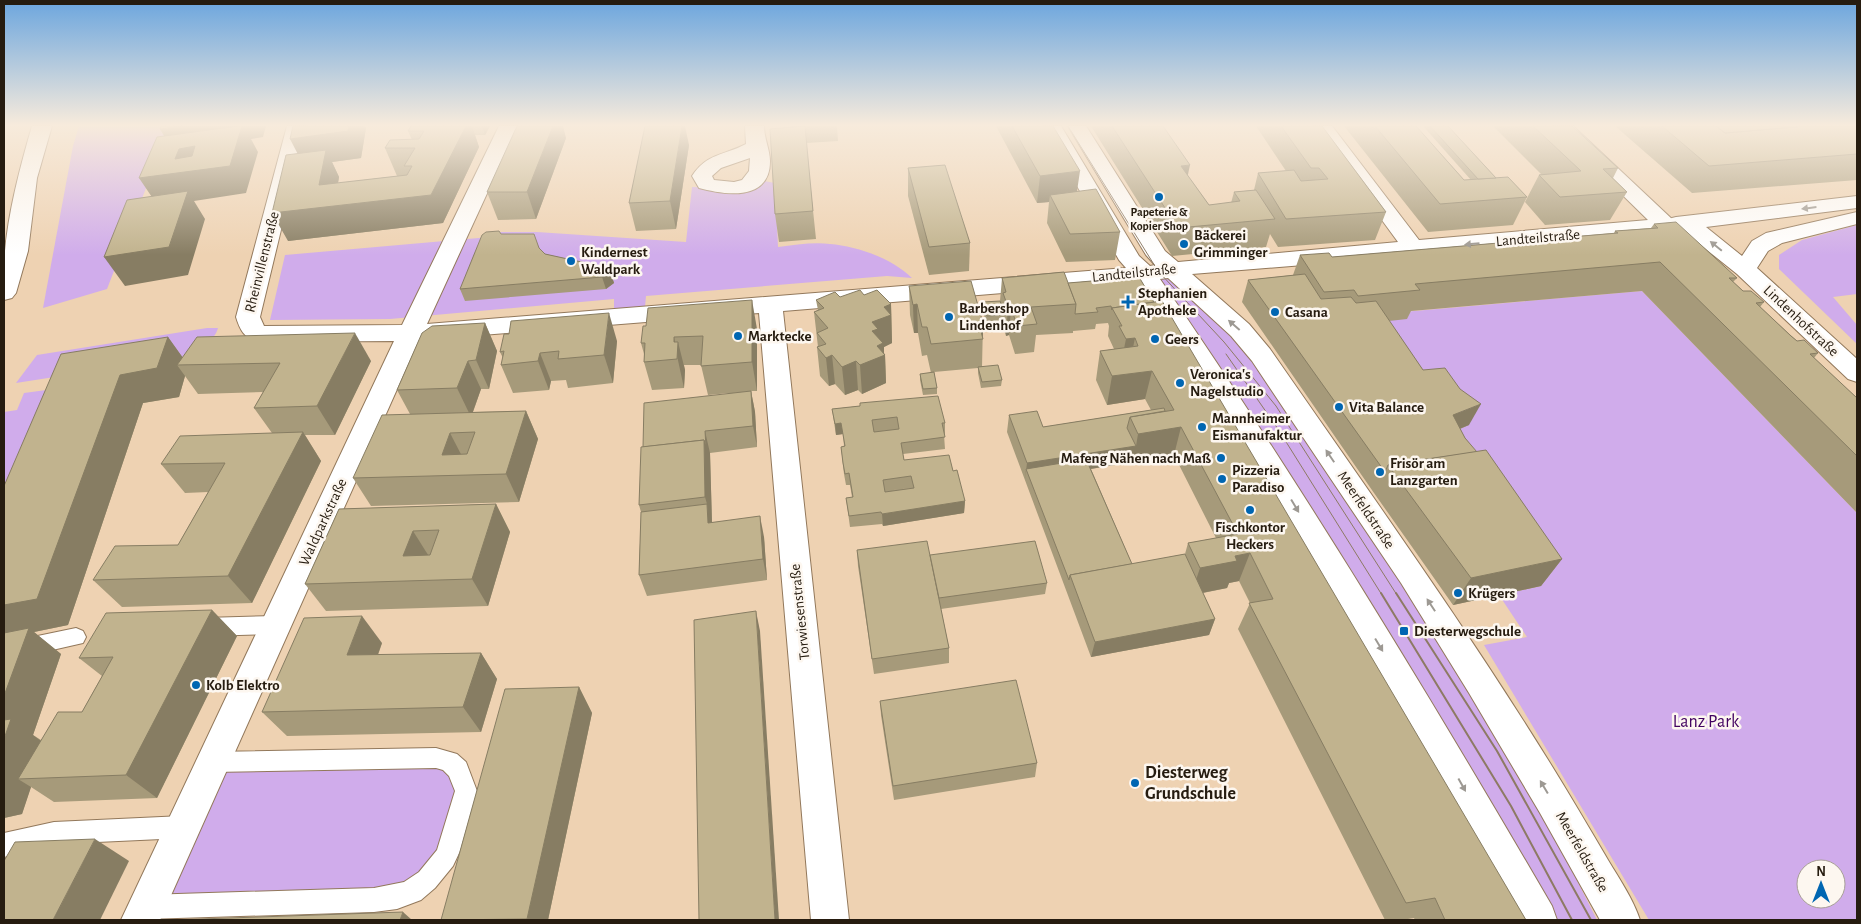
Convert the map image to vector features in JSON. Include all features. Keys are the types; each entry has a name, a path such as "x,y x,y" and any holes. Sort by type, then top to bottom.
{"street":[{"path":"4,293 17,251 30,169"},
{"name":"Rheinvillenstraße","path":"285,169 248,317 252,329 258,334 410,333"},
{"name":"Waldparkstraße","path":"143,914 410,333 458,237 489,169"},
{"name":"Meerfeldstraße","path":"1077,169 1130,260 1159,272 1240,330 1261,355 1432,606 1592,867 1621,920"},
{"name":"Meerfeldstraße","path":"1104,169 1157,255 1159,272 1257,442 1444,754 1538,920"},
{"path":"1354,169 1414,249"},
{"path":"1609,169 1638,200 1676,224 1715,273"},
{"name":"Landteilstraße","path":"410,333 1159,272 1414,249 1676,224 1857,202"},
{"path":"1745,269 1760,246 1774,238 1857,218"},
{"name":"Lindenhofstraße","path":"1676,224 1745,269 1857,373"},
{"name":"Torwiesenstraße","path":"770,304 830,920"}],"lane":[{"path":"181,628 276,625"},
{"path":"4,652 76,637"},
{"path":"143,914 374,900 396,897 412,891 427,880 445,858 466,790 458,769 449,761 436,758 212,762"},
{"path":"4,845 54,832 183,827"}],"green space":[{"path":"69,169 153,169 107,289 43,308"},
{"path":"764,181 775,183 778,247 824,243 852,247 885,259 912,278 887,276 646,296 645,307 614,309 614,299 390,319 270,320 285,255 490,237 493,232 537,232 686,242 692,187 736,192 745,191"},
{"path":"1857,225 1857,294 1833,297 1857,325 1857,344 1779,269 1779,255 1802,240"},
{"path":"1173,269 1307,422 1554,835 1597,920 1538,920 1444,754 1145,274"},
{"name":"Lanz Park","path":"1642,291 1857,513 1857,920 1649,920 1484,645 1527,637 1499,595 1541,586 1367,323 1403,312"},
{"path":"207,328 218,328 210,341 189,356 16,383 37,355"},
{"path":"69,387 4,545 4,412 17,410 24,393"},
{"path":"420,757 458,769 448,851 412,891 146,907 212,762"}],"building":[{"path":"143,169 206,169 139,178"},
{"path":"283,169 322,169 319,185 407,175 410,169 444,169 431,195 272,213"},
{"path":"497,169 536,169 527,192 487,192"},
{"path":"636,169 675,169 670,201 629,203"},
{"path":"772,169 809,169 813,211 775,214"},
{"path":"908,169 946,169 970,243 929,247"},
{"path":"1036,169 1079,169 1080,171 1040,176"},
{"path":"1140,169 1183,169 1209,205 1240,201 1234,192 1256,190 1275,219 1178,228"},
{"path":"1320,169 1354,169 1386,212 1286,219 1258,173 1294,170 1301,181 1328,179"},
{"path":"1411,169 1454,169 1464,180 1508,177 1527,197 1440,204"},
{"path":"1469,169 1488,169 1496,178 1478,179"},
{"path":"1579,169 1603,169 1627,192 1560,197 1539,175 1581,171"},
{"path":"1096,189 1120,232 1070,234 1050,195"},
{"path":"188,191 169,247 104,257 127,200"},
{"path":"1676,222 1737,278 1729,278 1743,291 1751,291 1764,302 1756,303 1791,336 1797,341 1804,340 1818,353 1810,354 1857,398 1857,456 1660,262 1415,284 1420,290 1358,296 1354,290 1324,292 1300,255 1329,253 1332,257 1618,233 1615,231 1658,228 1654,224"},
{"path":"499,231 501,234 534,234 539,248 545,254 609,268 610,271 602,277 460,289 482,235 486,232"},
{"path":"1064,272 1076,304 1031,307 1037,324 1017,326 1011,307 1008,307 1003,293 1006,292 1002,278"},
{"path":"1305,274 1321,299 1351,297 1356,303 1376,301 1423,370 1445,368 1460,389 1481,404 1453,415 1465,438 1477,452 1388,465 1385,472 1248,280"},
{"path":"1139,277 1154,302 1112,308 1112,310 1111,306 1096,308 1098,312 1075,314 1076,304 1068,283"},
{"path":"971,281 983,323 979,324 983,339 931,344 927,327 922,327 917,304 913,305 909,286"},
{"path":"860,290 864,295 877,290 891,304 884,307 891,315 872,322 878,329 872,331 883,343 877,346 885,355 860,365 856,361 842,367 832,355 826,358 817,347 826,344 817,333 828,328 814,312 824,308 816,300 835,292 840,297"},
{"path":"752,300 752,362 701,366 703,336 674,337 674,342 678,342 677,359 644,362 645,343 641,343 643,326 646,326 648,308"},
{"path":"1000,301 1002,315 987,316 983,302"},
{"path":"1162,301 1526,920 1445,920 1435,898 1406,903 1249,603 1273,599 1250,553 1235,556 1237,561 1200,568 1188,543 1238,534 1181,427 1138,434 1130,417 1174,410 1152,371 1112,376 1100,351 1138,346 1135,338 1126,339 1119,326 1122,326 1112,308"},
{"path":"609,313 604,355 558,359 559,351 540,353 538,361 501,365 504,351 500,352 504,334 509,334 511,321"},
{"path":"485,323 476,360 468,361 457,388 397,390 422,333 432,326"},
{"path":"355,333 317,406 254,408 280,363 177,365 197,337"},
{"path":"168,337 157,368 120,375 37,599 4,605 4,486 61,354"},
{"path":"998,365 1002,380 982,382 978,367"},
{"path":"934,372 937,388 923,389 920,374"},
{"path":"751,391 753,426 705,431 706,447 704,440 643,447 644,403"},
{"path":"938,396 945,423 942,423 945,437 901,443 904,460 949,455 953,471 957,470 965,501 882,514 881,512 849,516 846,498 853,497 849,473 845,474 843,463 841,447 845,446 841,423 835,424 832,409 860,406 860,403","holes":["897,417 899,429 874,432 872,420","911,476 914,488 885,492 883,480"]},
{"path":"1164,408 1165,411 1130,417 1127,428 1136,446 1027,463 1009,415 1037,411 1043,427"},
{"path":"526,411 506,474 353,478 382,415","holes":["475,432 467,454 442,455 450,433"]},
{"path":"303,432 228,576 93,580 115,546 178,545 225,463 161,464 180,436"},
{"path":"704,440 705,497 639,505 641,447"},
{"path":"1486,450 1562,559 1471,578 1388,465"},
{"path":"1086,459 1132,564 1070,575 1069,580 1026,469"},
{"path":"496,504 472,579 305,584 339,509","holes":["439,530 430,555 403,556 413,531"]},
{"path":"707,504 708,523 760,516 763,559 639,575 641,512"},
{"path":"927,541 949,648 872,659 857,550"},
{"path":"1035,541 1047,583 939,598 930,555"},
{"path":"1185,554 1215,619 1095,642 1070,575"},
{"path":"212,610 126,775 18,779 58,712 82,712 113,657 79,658 106,613"},
{"path":"756,611 775,920 699,920 694,620"},
{"path":"362,616 347,655 481,653 463,707 262,712 304,618"},
{"path":"29,628 4,696 4,633"},
{"path":"1016,680 1037,763 893,786 880,701"},
{"path":"579,687 527,919 441,920 505,689"},
{"path":"11,719 4,739 4,720"},
{"path":"95,839 53,920 4,920 4,861 15,842"},
{"path":"403,912 400,920 171,920"}],"tram line":[{"path":"1095,169 1158,271 1224,342 1276,406 1397,595"},
{"path":"1226,354 1278,429 1382,595"},
{"path":"1381,593 1511,806 1572,920"},
{"path":"1396,593 1497,751 1591,920"}],"place":[{"name":"Papeterie & Kopier Shop","path":"1159,197"},
{"name":"Bäckerei Grimminger","path":"1184,244"},
{"name":"Kindernest Waldpark","path":"571,261"},
{"name":"Stephanien Apotheke","path":"1128,302"},
{"name":"Casana","path":"1275,312"},
{"name":"Barbershop Lindenhof","path":"949,317"},
{"name":"Marktecke","path":"738,336"},
{"name":"Geers","path":"1155,339"},
{"name":"Veronica's Nagelstudio","path":"1180,383"},
{"name":"Vita Balance","path":"1339,407"},
{"name":"Mannheimer Eismanufaktur","path":"1202,427"},
{"name":"Mafeng Nähen nach Maß","path":"1221,458"},
{"name":"Frisör am Lanzgarten","path":"1380,472"},
{"name":"Pizzeria Paradiso","path":"1222,479"},
{"name":"Fischkontor Heckers","path":"1250,510"},
{"name":"Krügers","path":"1458,593"},
{"name":"Diesterwegschule","path":"1404,631"},
{"name":"Kolb Elektro","path":"196,685"},
{"name":"Diesterweg Grundschule","path":"1135,783"}]}
